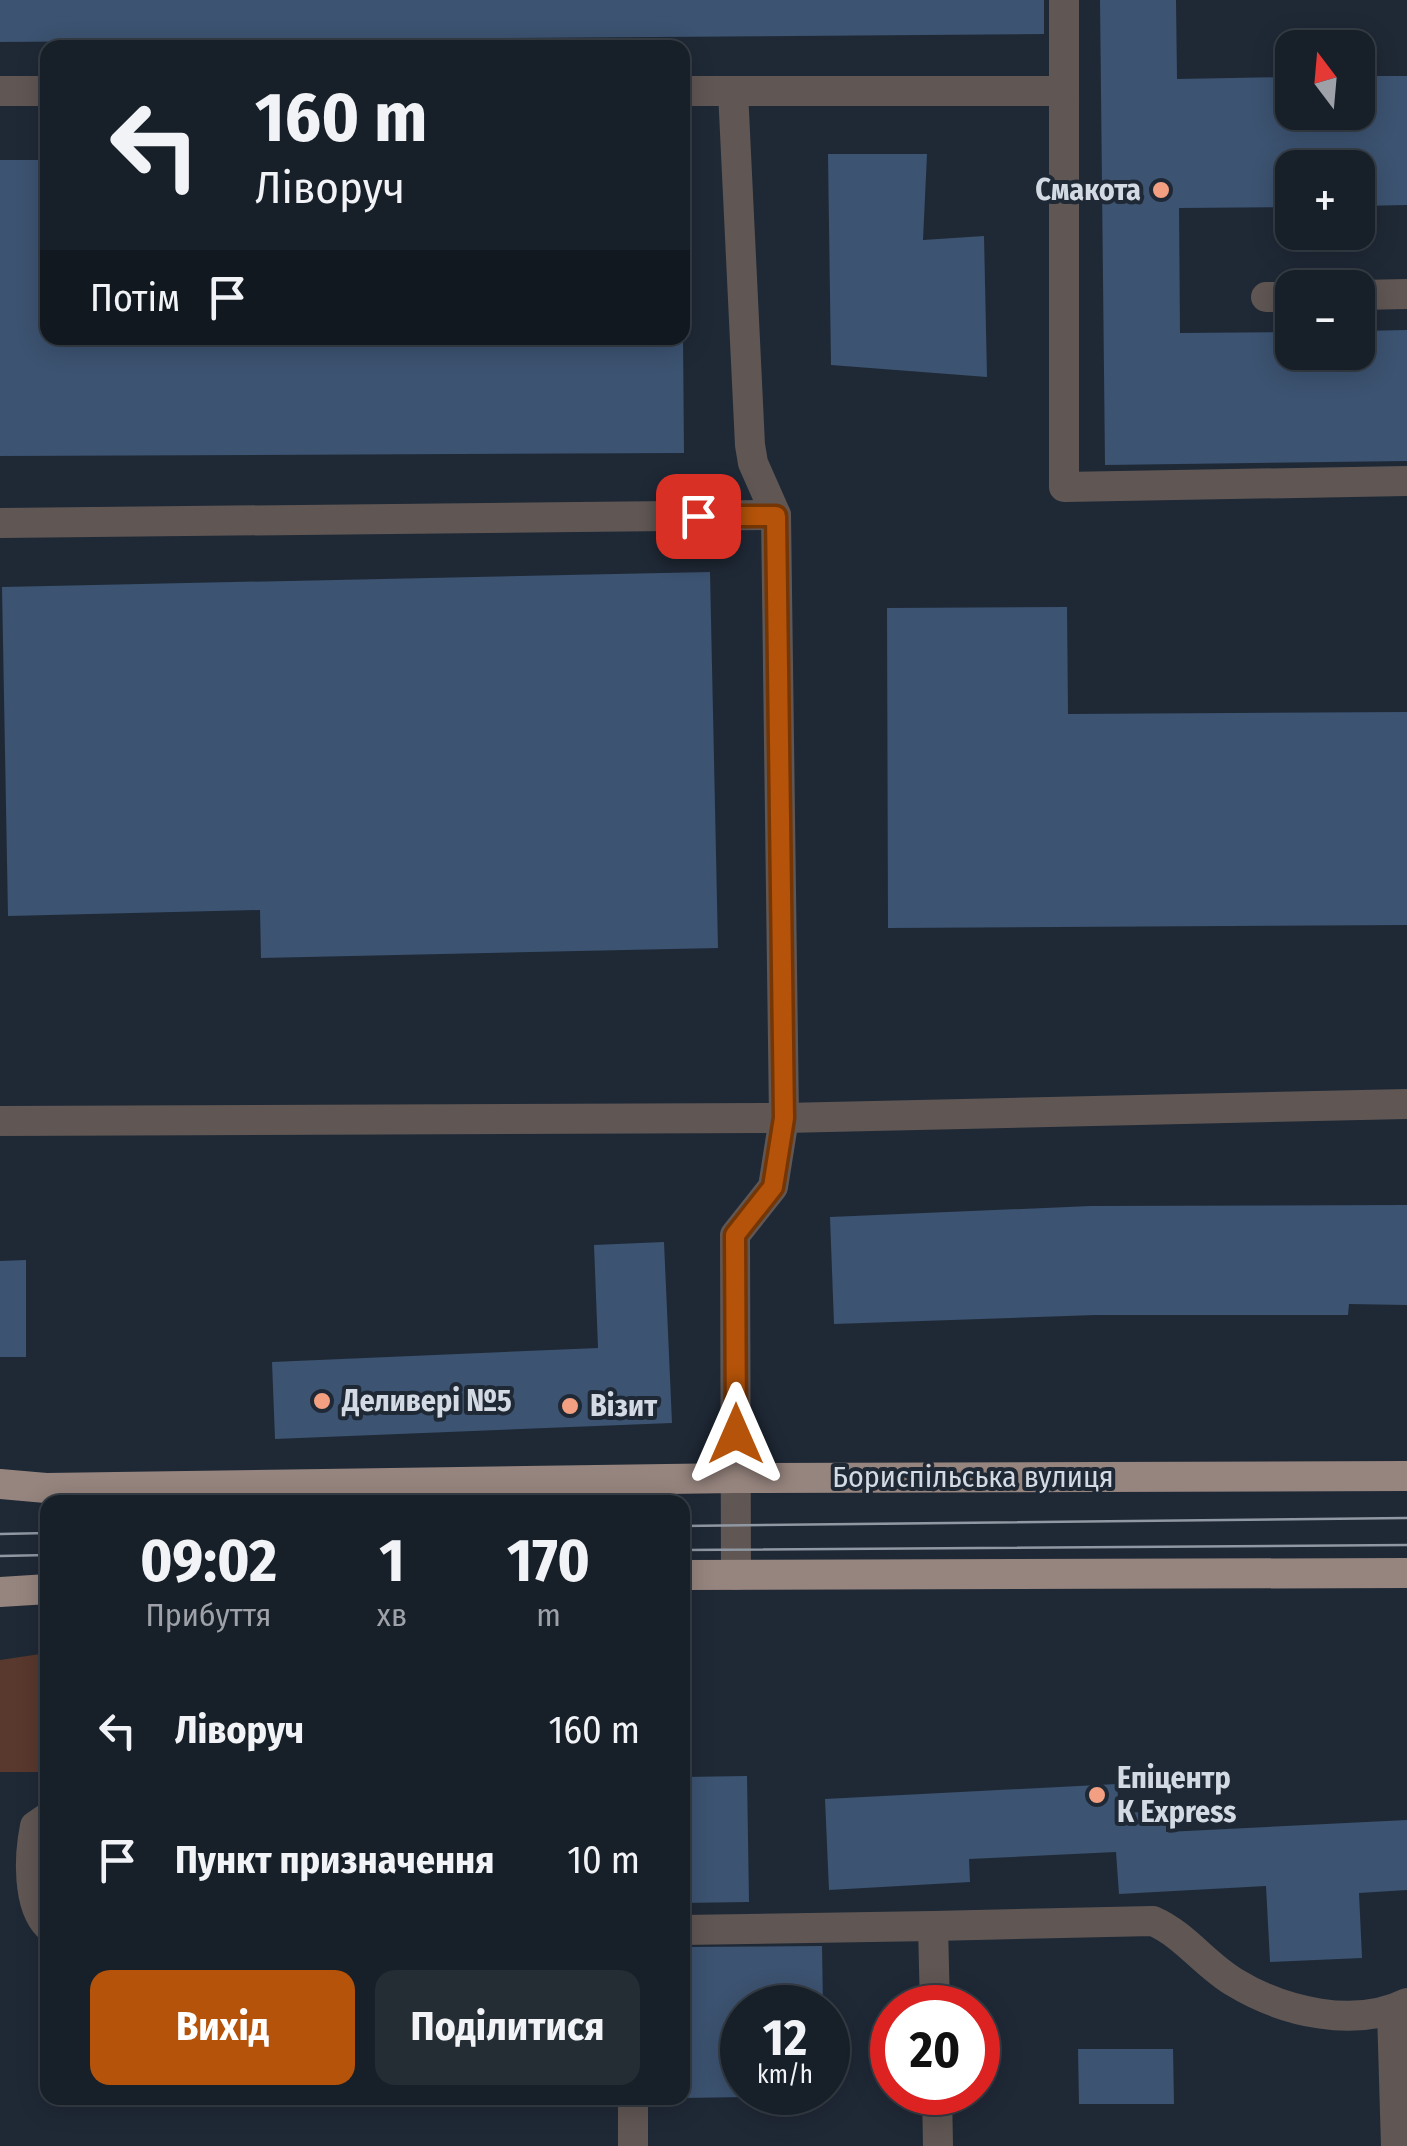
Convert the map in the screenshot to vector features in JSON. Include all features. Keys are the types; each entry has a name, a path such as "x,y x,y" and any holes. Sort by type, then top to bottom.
{"main road":[{"name":"Бориспільська вулиця","path":"0,1484 46,1488 625,1491 736,1478 1407,1476"},
{"path":"690,1575 1407,1573"},
{"path":"0,1592 40,1590"}],"street":[{"path":"1064,0 1064,487 1407,481"},
{"path":"0,91 40,91"},
{"path":"690,91 1063,91"},
{"path":"733,91 750,444 752,462 776,516 784,1118 773,1187 735,1235 736,1575"},
{"path":"1375,295 1407,294"},
{"path":"0,523 776,516"},
{"path":"0,1121 784,1118 1407,1104"},
{"path":"40,1823 33,1836 34,1900 40,1911"},
{"path":"690,1930 1152,1921 1182,1937 1234,1982 1286,2004 1350,2019 1400,2007 1396,2146"},
{"path":"932,1926 934,1985"},
{"path":"632,2105 634,2146"},
{"path":"937,2115 938,2146"}],"shaded area":[{"path":"40,1654 40,1772 0,1772 0,1660"}],"building":[{"path":"0,0 1044,0 1044,34 0,42"},
{"path":"1100,0 1176,0 1177,79 1275,77 1275,130 1375,130 1375,76 1407,76 1407,205 1375,206 1375,150 1275,150 1275,207 1179,208 1180,333 1275,332 1275,370 1375,370 1375,331 1407,330 1407,461 1105,465"},
{"path":"828,154 927,154 923,240 984,236 987,377 831,365"},
{"path":"0,160 40,160 40,345 683,345 684,453 0,456"},
{"path":"710,572 718,948 261,958 260,910 8,916 2,587"},
{"path":"1067,607 1068,714 1407,712 1407,925 888,928 887,608"},
{"path":"1407,1205 1407,1305 1349,1304 1348,1315 1095,1315 834,1324 830,1217 1091,1206"},
{"path":"664,1242 672,1423 275,1439 272,1362 598,1348 594,1245"},
{"path":"26,1260 26,1357 0,1357 0,1261"},
{"path":"747,1776 749,1902 690,1903 690,1777"},
{"path":"1117,1784 1119,1813 1166,1811 1166,1832 1407,1820 1407,1890 1359,1893 1362,1958 1270,1962 1266,1886 1119,1894 1116,1852 969,1859 970,1882 829,1890 825,1799"},
{"path":"822,1946 823,1985 720,1985 720,2097 690,2098 690,1947"},
{"path":"1078,2049 1173,2049 1174,2104 1079,2104"}],"tram line":[{"path":"690,1526 1407,1518"},
{"path":"0,1534 40,1533"},
{"path":"690,1550 1407,1545"},
{"path":"0,1556 40,1555"}],"place":[{"name":"Смакота","path":"1161,190"},
{"name":"Деливері №5","path":"322,1401"},
{"name":"Візит","path":"570,1406"},
{"name":"Епіцентр К Express","path":"1097,1795"}],"route":[{"path":"698,516 776,516 784,1118 773,1187 735,1235 736,1434"}]}
